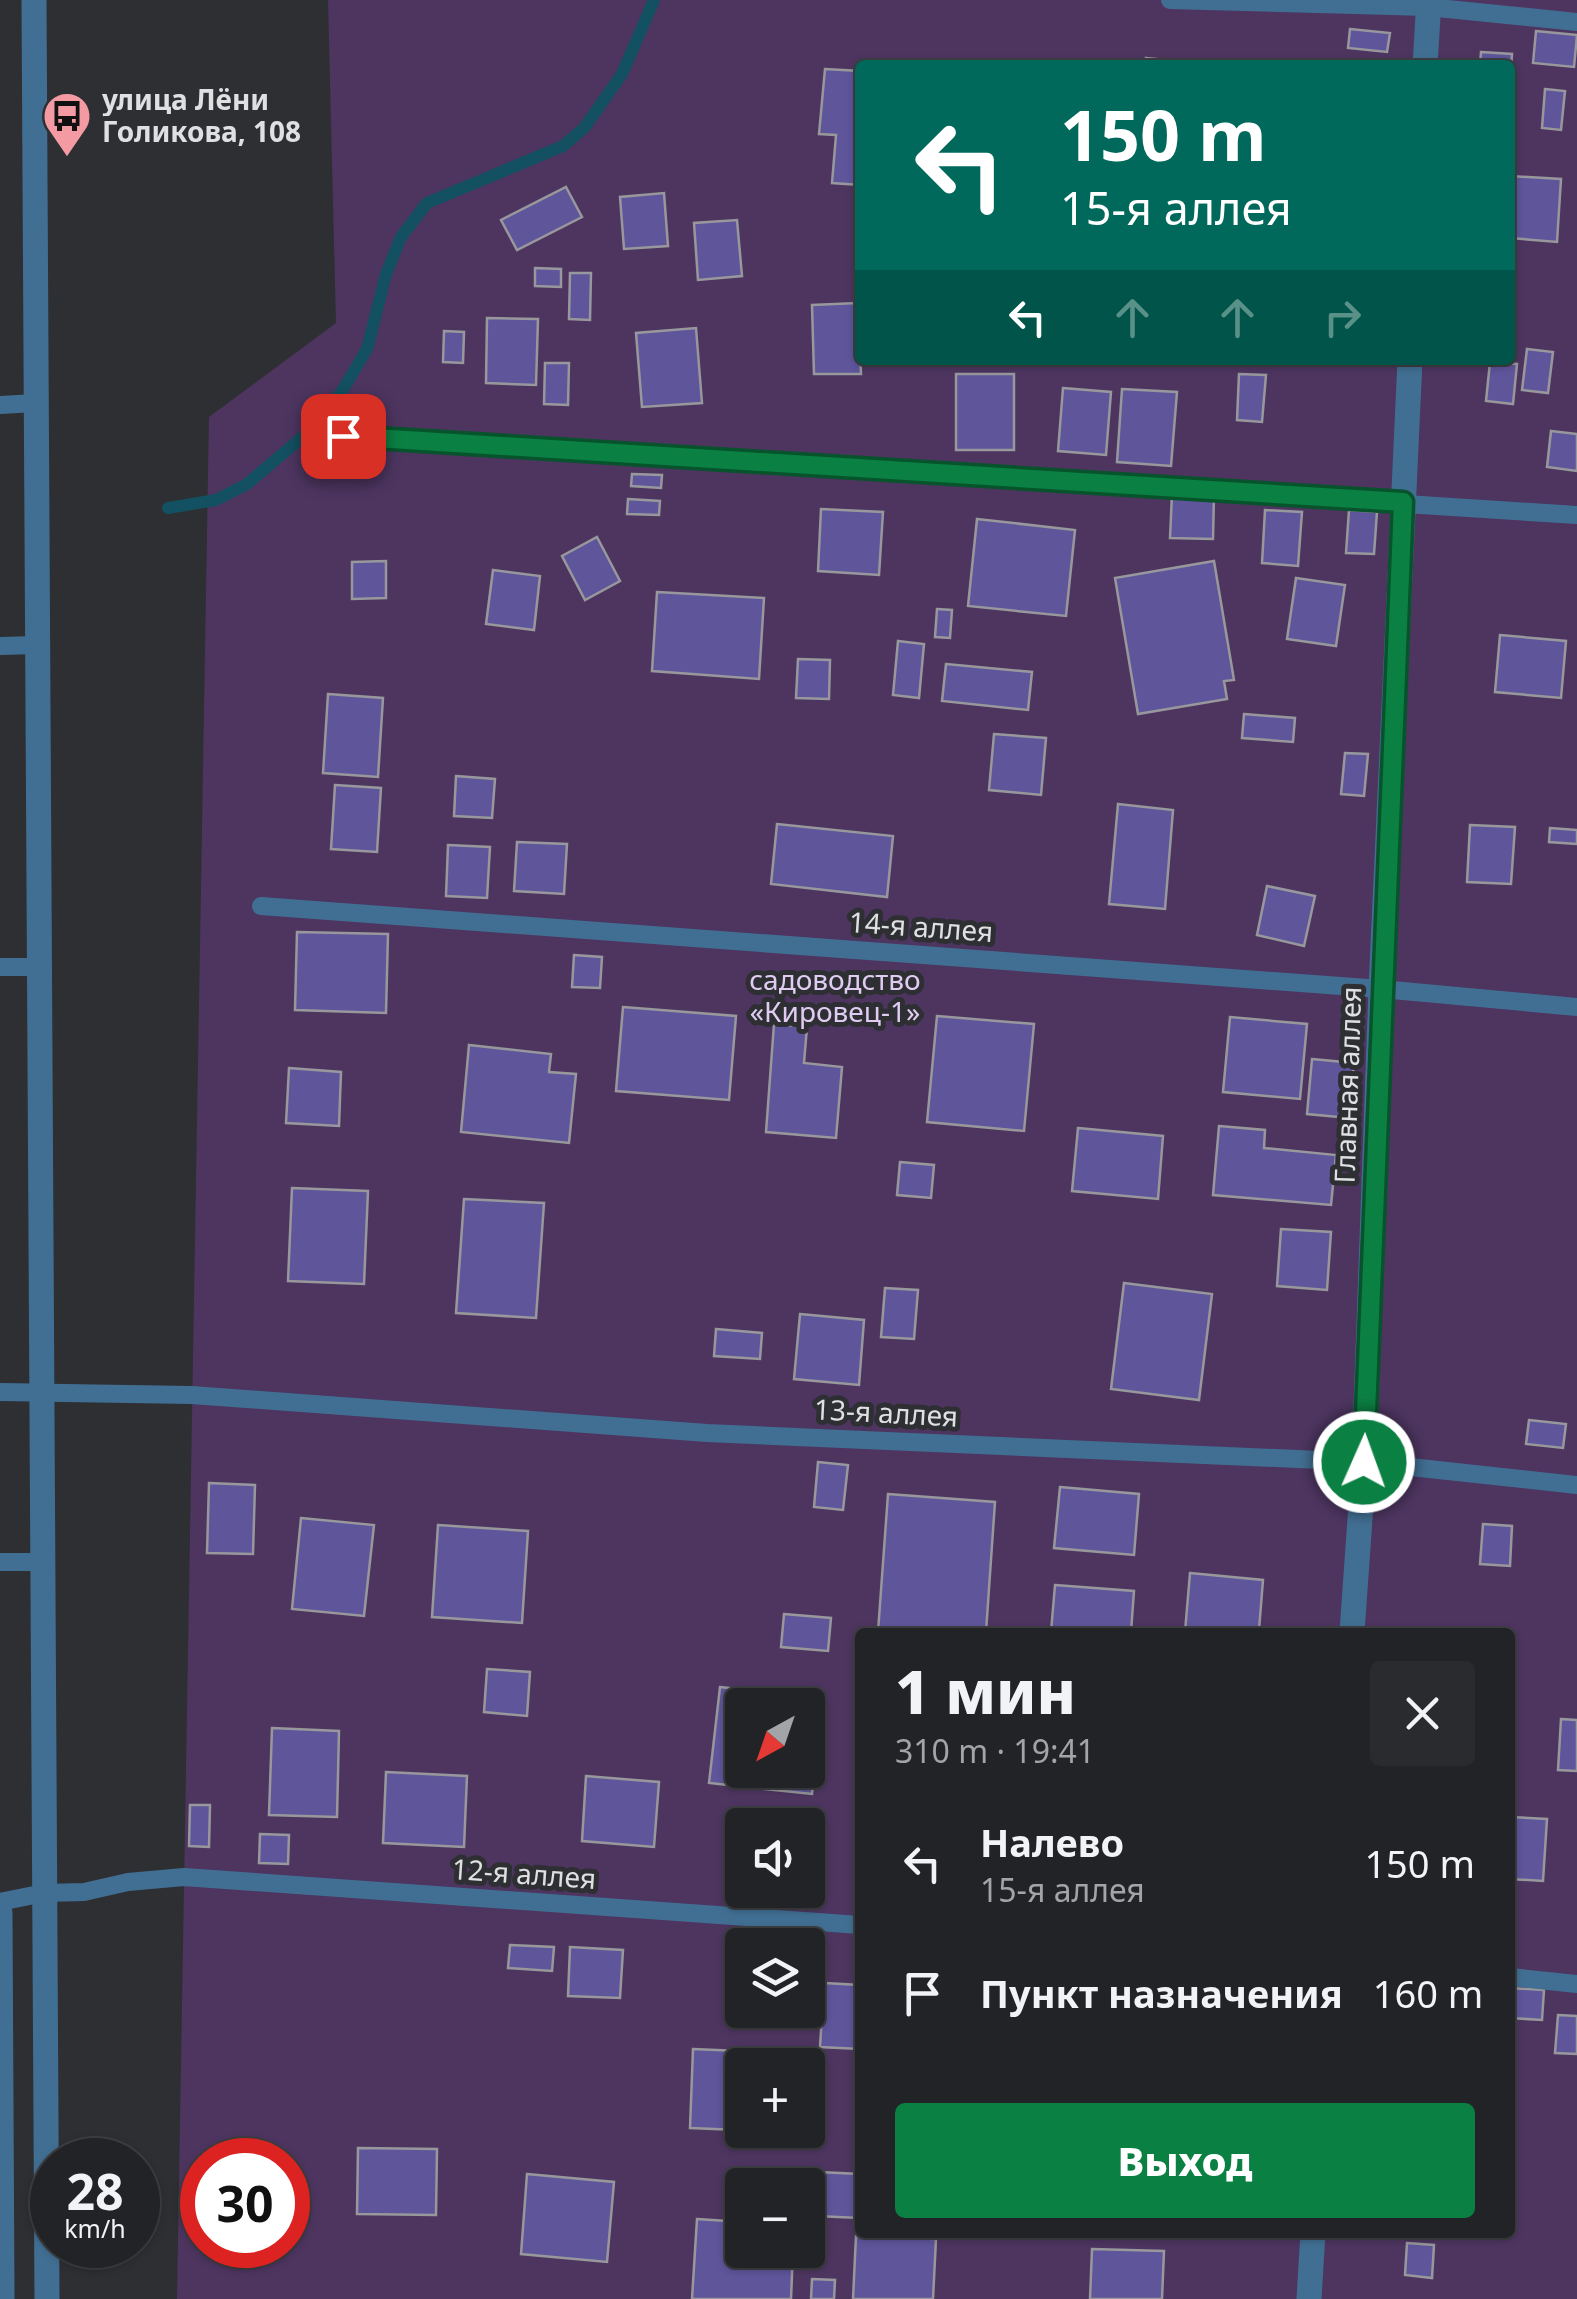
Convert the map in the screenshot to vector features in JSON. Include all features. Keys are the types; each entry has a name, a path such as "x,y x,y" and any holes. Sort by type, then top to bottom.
{"street":[{"path":"34,0 47,2299"},
{"path":"1425,60 1428,4"},
{"name":"Главная аллея","path":"1352,1628 1364,1462 1410,365"},
{"path":"0,1913 2,2299"},
{"path":"1309,2299 1313,2238"}],"lane":[{"path":"1170,0 1428,4 1577,22"},
{"path":"0,405 36,403"},
{"path":"343,436 1577,514"},
{"path":"0,646 37,646"},
{"name":"14-я аллея","path":"261,906 1577,1007"},
{"path":"0,967 39,967"},
{"name":"13-я аллея","path":"0,1392 192,1395 706,1432 1364,1462 1577,1485"},
{"path":"0,1562 42,1562"},
{"name":"12-я аллея","path":"0,1902 184,1877 855,1926"},
{"path":"1515,1978 1577,1984"}],"green space":[{"name":"садоводство «Кировец-1»","path":"328,0 1577,0 1577,2299 177,2299 209,417 336,323"}],"building":[{"path":"1350,29 1390,33 1387,52 1348,48"},
{"path":"1536,31 1577,35 1574,67 1533,63"},
{"path":"1481,52 1512,54 1512,60 1480,60"},
{"path":"825,69 855,71 855,185 832,183 836,135 819,134"},
{"path":"1545,89 1565,91 1561,130 1542,128"},
{"path":"1515,176 1561,179 1557,242 1515,238"},
{"path":"566,187 582,217 517,250 501,220"},
{"path":"664,193 668,246 624,249 620,197"},
{"path":"737,220 742,276 698,280 694,223"},
{"path":"535,268 561,269 561,287 535,286"},
{"path":"570,273 591,273 590,320 569,319"},
{"path":"855,303 855,365 861,365 861,374 814,374 812,305"},
{"path":"487,318 538,319 536,385 486,383"},
{"path":"696,328 702,403 642,407 636,333"},
{"path":"444,331 464,332 463,363 443,362"},
{"path":"1527,349 1553,352 1548,393 1522,390"},
{"path":"545,363 569,363 568,405 544,404"},
{"path":"1517,364 1513,404 1486,401 1490,365"},
{"path":"956,374 1014,374 1014,450 956,450"},
{"path":"1239,374 1266,375 1262,422 1237,420"},
{"path":"1063,388 1111,392 1106,455 1058,451"},
{"path":"1122,389 1177,392 1171,466 1117,462"},
{"path":"1551,431 1577,434 1577,471 1547,467"},
{"path":"632,474 662,475 661,488 631,486"},
{"path":"1172,494 1214,495 1213,539 1170,538"},
{"path":"628,499 660,501 659,515 627,514"},
{"path":"821,509 883,512 879,575 818,571"},
{"path":"1265,510 1302,512 1298,566 1262,563"},
{"path":"1349,510 1377,512 1374,554 1346,553"},
{"path":"977,519 1075,530 1066,616 968,606"},
{"path":"597,537 620,581 585,600 562,556"},
{"path":"386,561 386,598 352,599 352,562"},
{"path":"1214,561 1234,680 1224,681 1227,699 1138,714 1115,578"},
{"path":"493,570 540,576 534,630 486,624"},
{"path":"1296,578 1345,585 1336,646 1287,639"},
{"path":"657,592 764,598 759,679 652,671"},
{"path":"937,609 952,610 950,638 935,637"},
{"path":"1500,635 1566,641 1561,698 1495,692"},
{"path":"898,641 924,644 919,698 893,695"},
{"path":"798,659 830,660 829,699 796,698"},
{"path":"946,664 1032,672 1028,710 942,701"},
{"path":"328,694 383,698 378,777 323,773"},
{"path":"1244,714 1295,718 1293,742 1242,738"},
{"path":"994,734 1046,738 1041,795 989,790"},
{"path":"1345,753 1368,754 1364,796 1341,794"},
{"path":"456,776 495,779 492,818 454,816"},
{"path":"335,785 381,788 377,852 331,849"},
{"path":"1118,804 1173,810 1165,909 1109,904"},
{"path":"777,824 893,836 887,897 771,884"},
{"path":"1470,825 1515,827 1511,884 1467,882"},
{"path":"1550,828 1577,830 1577,844 1549,842"},
{"path":"517,842 567,844 564,894 514,891"},
{"path":"448,845 490,847 487,898 446,896"},
{"path":"1267,886 1315,896 1304,946 1257,935"},
{"path":"297,932 388,934 386,1013 295,1010"},
{"path":"574,955 602,957 600,988 572,987"},
{"path":"623,1007 736,1016 729,1100 616,1091"},
{"path":"937,1016 1034,1024 1024,1131 927,1122"},
{"path":"1230,1017 1307,1024 1300,1099 1223,1092"},
{"path":"774,1024 807,1027 804,1063 842,1067 836,1138 766,1132"},
{"path":"469,1045 551,1054 549,1072 576,1074 569,1143 461,1132"},
{"path":"1312,1059 1354,1063 1349,1118 1307,1114"},
{"path":"289,1068 341,1072 339,1126 286,1123"},
{"path":"1219,1126 1265,1130 1264,1148 1336,1155 1331,1205 1213,1195"},
{"path":"1078,1128 1163,1136 1158,1199 1072,1191"},
{"path":"900,1162 934,1165 931,1198 897,1195"},
{"path":"292,1188 368,1191 364,1284 288,1281"},
{"path":"464,1199 544,1203 536,1318 456,1313"},
{"path":"1281,1229 1331,1232 1327,1290 1277,1286"},
{"path":"1124,1283 1212,1294 1199,1400 1111,1389"},
{"path":"885,1288 918,1290 914,1339 881,1337"},
{"path":"800,1314 864,1320 859,1385 794,1379"},
{"path":"716,1329 762,1333 760,1359 714,1356"},
{"path":"1529,1420 1566,1424 1563,1448 1526,1444"},
{"path":"818,1462 848,1465 843,1510 814,1507"},
{"path":"209,1483 255,1485 253,1554 207,1553"},
{"path":"1060,1487 1139,1494 1134,1555 1054,1548"},
{"path":"888,1494 995,1502 986,1628 878,1628"},
{"path":"301,1518 374,1525 364,1616 292,1609"},
{"path":"1483,1524 1512,1526 1510,1566 1480,1564"},
{"path":"438,1525 528,1531 522,1623 432,1617"},
{"path":"1190,1573 1263,1580 1259,1628 1185,1628"},
{"path":"1055,1585 1134,1591 1131,1628 1051,1628"},
{"path":"784,1614 831,1618 828,1651 781,1647"},
{"path":"487,1669 530,1672 527,1716 484,1712"},
{"path":"720,1687 729,1688 725,1688 725,1785 709,1783"},
{"path":"1561,1719 1577,1720 1577,1771 1558,1770"},
{"path":"272,1728 339,1731 337,1817 269,1815"},
{"path":"386,1772 467,1776 464,1847 383,1843"},
{"path":"586,1776 659,1782 654,1847 582,1841"},
{"path":"756,1788 813,1788 812,1794"},
{"path":"190,1805 210,1805 209,1847 189,1846"},
{"path":"1515,1817 1547,1819 1543,1881 1515,1879"},
{"path":"260,1834 289,1835 288,1864 259,1863"},
{"path":"510,1945 554,1947 552,1971 508,1968"},
{"path":"570,1947 623,1950 620,1998 568,1996"},
{"path":"825,1983 855,1985 855,2049 820,2047 821,2028 825,2028"},
{"path":"1515,1988 1544,1990 1542,2020 1515,2018"},
{"path":"1558,2015 1577,2016 1577,2054 1555,2053"},
{"path":"693,2049 725,2050 725,2129 690,2128"},
{"path":"358,2148 437,2149 436,2215 357,2214"},
{"path":"825,2172 855,2174 855,2218 825,2216"},
{"path":"527,2174 614,2182 607,2262 521,2254"},
{"path":"697,2219 725,2221 725,2268 792,2268 791,2299 692,2299"},
{"path":"856,2238 936,2239 933,2299 853,2299"},
{"path":"1407,2243 1434,2245 1432,2278 1405,2275"},
{"path":"1092,2249 1164,2251 1162,2299 1090,2299"},
{"path":"812,2279 835,2280 834,2299 811,2299"}],"waterway":[{"path":"168,508 216,500 247,484 313,428 342,391 367,349 386,274 401,237 427,203 563,146 584,128 622,74 654,0"}],"place":[{"name":"улица Лёни Голикова, 108","path":"67,158"}],"route":[{"path":"343,436 1403,502 1364,1462"}]}
